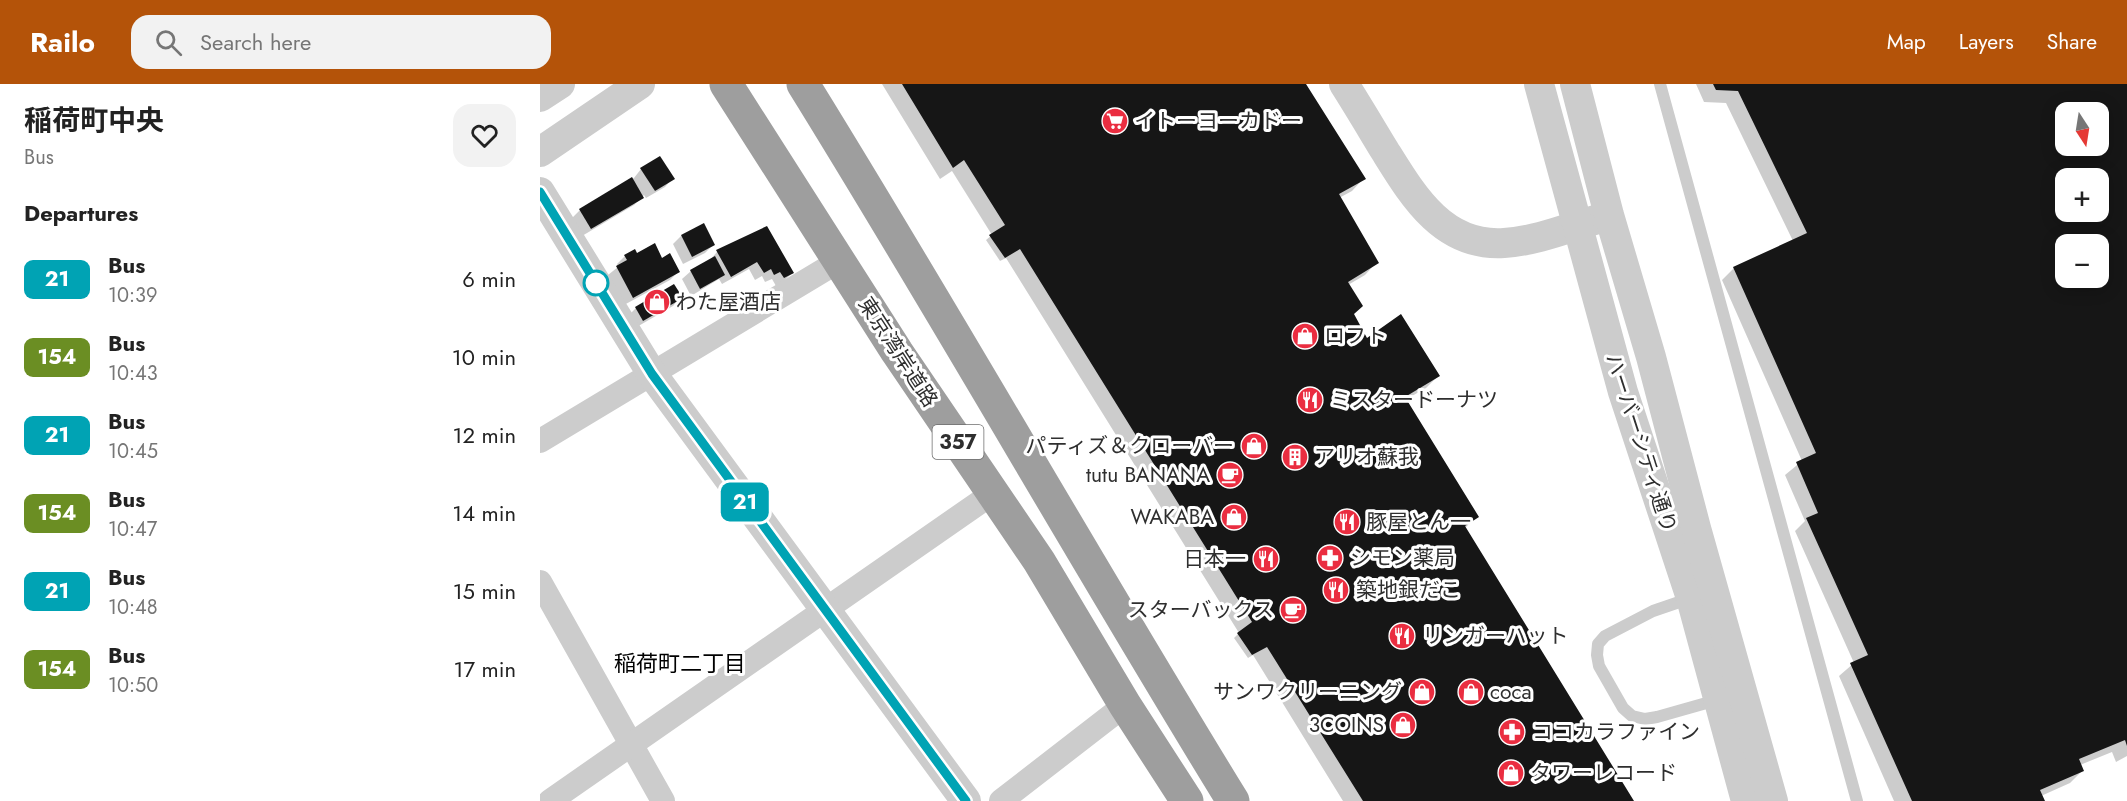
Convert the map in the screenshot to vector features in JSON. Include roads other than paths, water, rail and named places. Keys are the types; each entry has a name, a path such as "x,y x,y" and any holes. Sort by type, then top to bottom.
{"highway":[{"name":"東京湾岸道路","path":"726,84 903,361 1039,561 1125,705 1187,801"},
{"name":"357","path":"803,84 1233,801"}],"street":[{"path":"540,98 560,84"},
{"path":"540,152 640,84"},
{"path":"1344,84 1421,206 1440,224 1464,236 1486,242 1504,243 1526,240 1609,215"},
{"name":"ハーバーシティ通り","path":"1539,84 1623,392 1691,598 1746,801"},
{"name":"ハーバーシティ通り","path":"1575,84 1609,215 1651,357 1696,528 1773,801"},
{"path":"540,192 652,374 966,801"},
{"path":"540,441 839,261"},
{"path":"550,801 993,493"},
{"path":"540,582 663,801"},
{"path":"1001,801 1125,705"}],"lane":[{"path":"1660,84 1857,801"},
{"path":"1691,598 1653,611 1605,636 1598,644 1599,666 1623,708 1632,716 1645,719 1657,717 1719,699"}],"place":[{"name":"イトーヨーカドー","path":"1115,121"},
{"name":"わた屋酒店","path":"657,302"},
{"name":"ロフト","path":"1305,336"},
{"name":"ミスタードーナツ","path":"1310,400"},
{"name":"パティズ＆クローバー","path":"1254,446"},
{"name":"アリオ蘇我","path":"1295,457"},
{"name":"tutu BANANA","path":"1230,475"},
{"name":"WAKABA","path":"1234,517"},
{"name":"豚屋とん一","path":"1347,522"},
{"name":"シモン薬局","path":"1330,558"},
{"name":"日本一","path":"1266,559"},
{"name":"築地銀だこ","path":"1336,590"},
{"name":"スターバックス","path":"1293,610"},
{"name":"リンガーハット","path":"1402,636"},
{"name":"サンワクリーニング","path":"1422,692"},
{"name":"coca","path":"1471,692"},
{"name":"3COINS","path":"1403,725"},
{"name":"ココカラファイン","path":"1512,732"},
{"name":"タワーレコード","path":"1511,773"}],"district":[{"name":"稲荷町二丁目","path":"680,663"}]}
